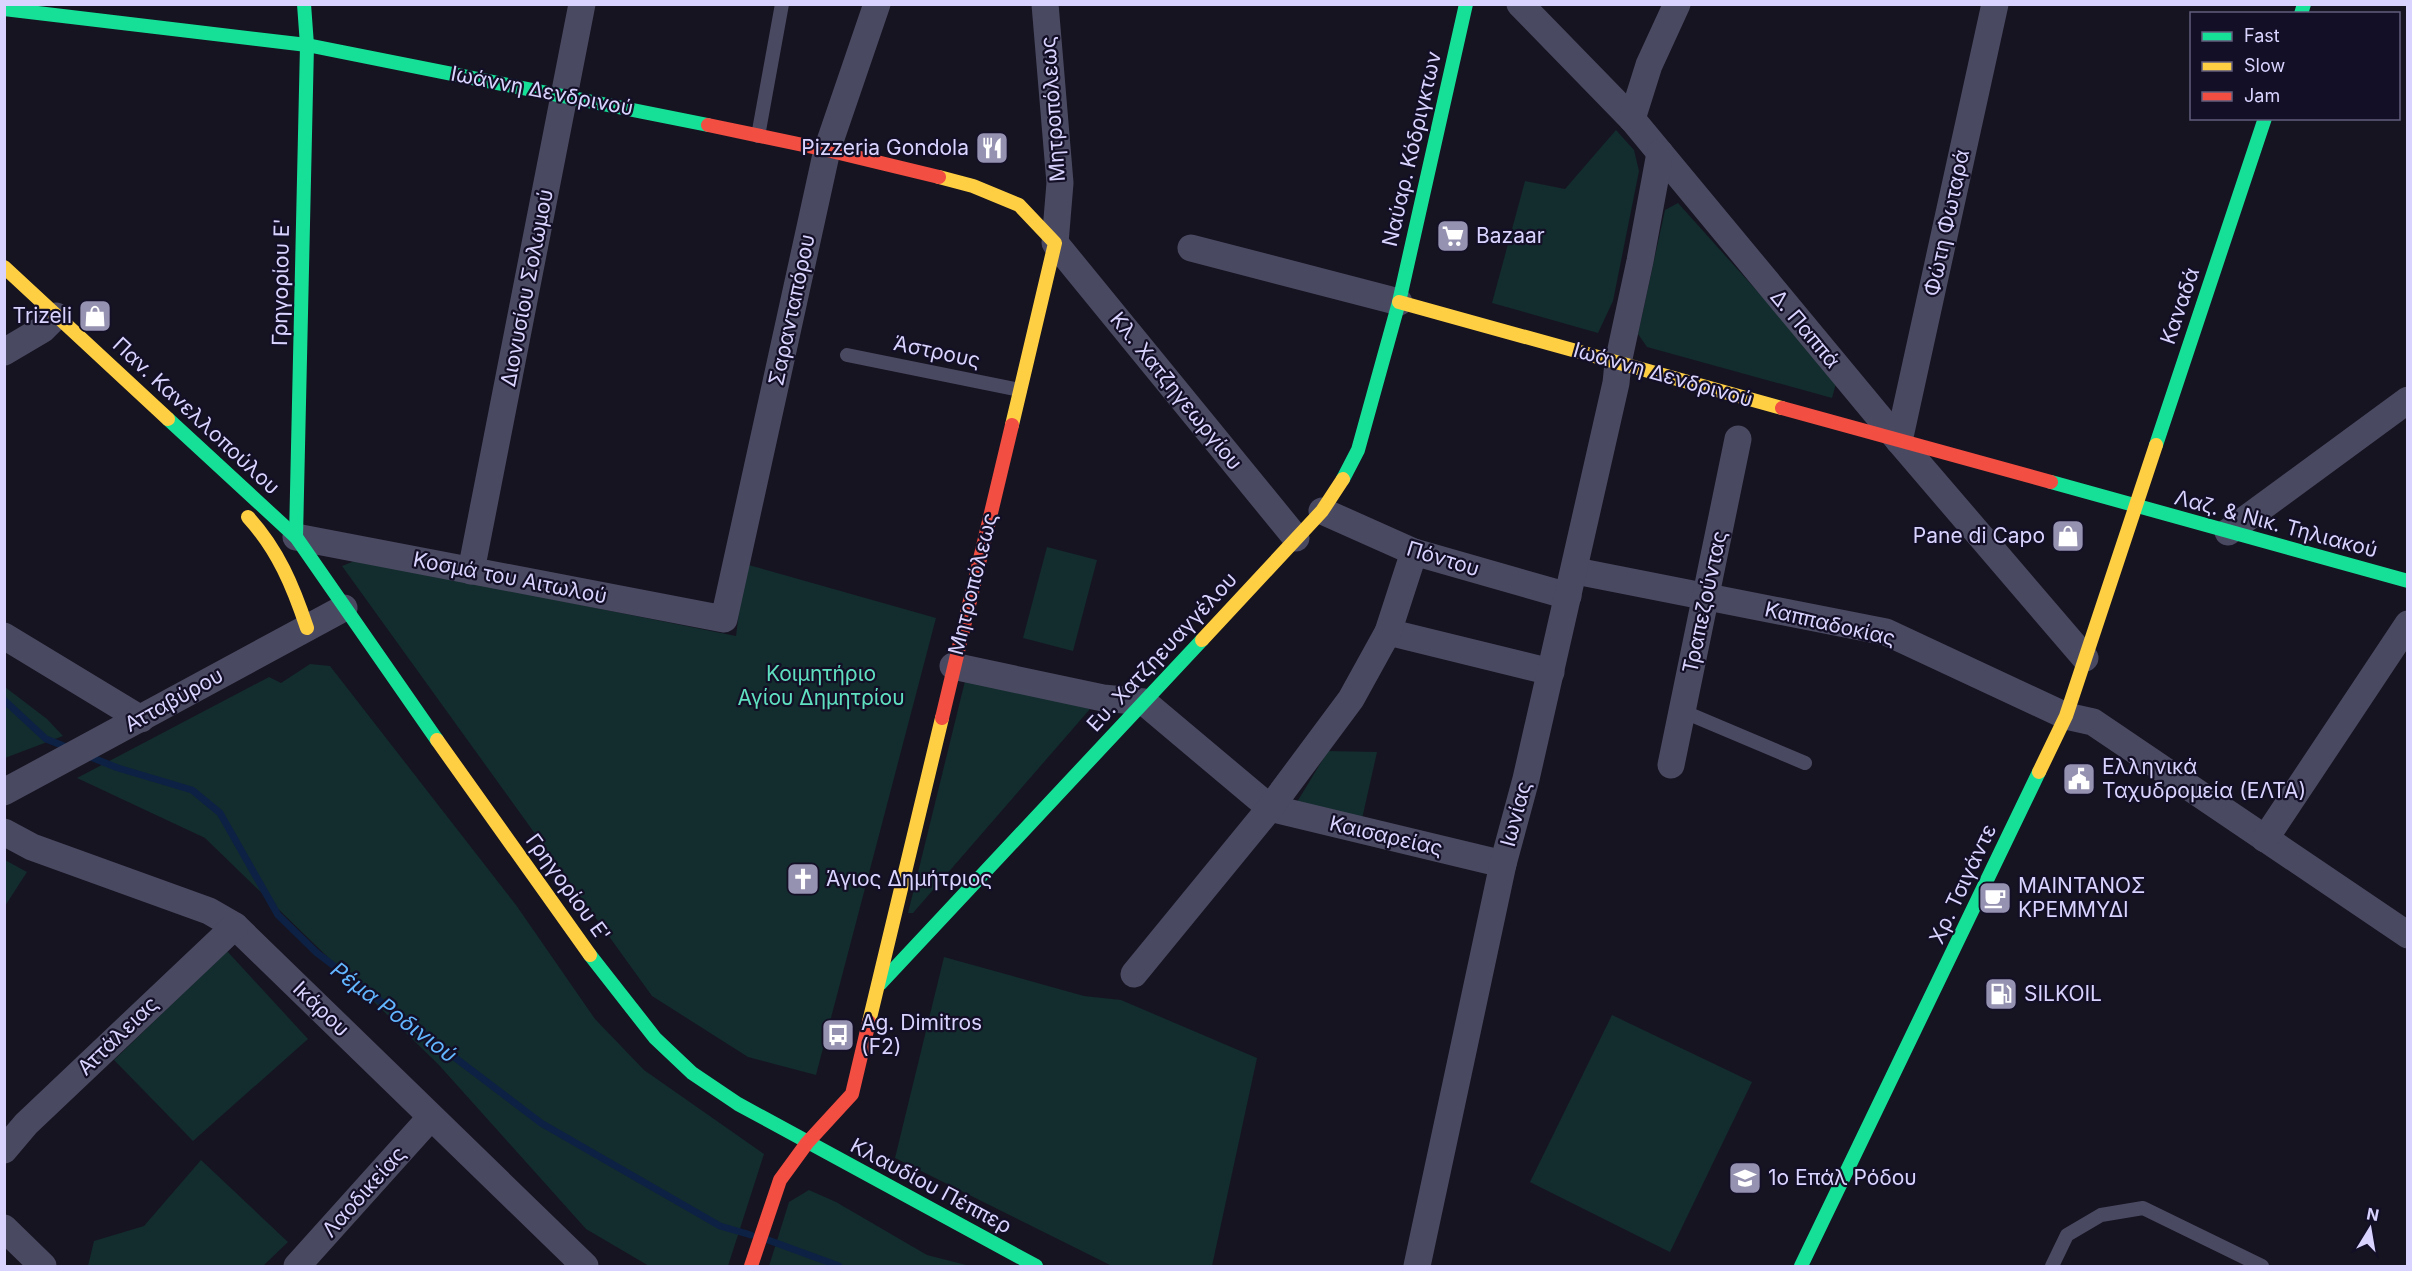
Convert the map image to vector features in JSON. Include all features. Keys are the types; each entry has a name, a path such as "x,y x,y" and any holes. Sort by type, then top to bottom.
{"street":[{"name":"Γρηγορίου Ε'","path":"286,543 307,45 304,4"},
{"name":"Διονυσίου Σολωμού","path":"471,571 582,4"},
{"name":"Σαρανταπόρου","path":"724,620 827,150 877,4"},
{"name":"Μητροπόλεως","path":"751,1266 780,1180 807,1143 852,1094 1055,243 1060,183 1045,4"},
{"name":"Ναύαρ. Κόδριγκτων","path":"1399,302 1466,4"},
{"name":"Δ. Παππά","path":"1520,4 1632,119 1899,441 2085,658"},
{"path":"1632,119 1649,65 1677,4"},
{"name":"Φώτη Φωταρά","path":"1899,441 1995,4"},
{"name":"Ιωάννη Δενδρινού","path":"4,9 31,8 307,45 566,95 827,150 973,186 1010,201 1019,205 1055,243"},
{"name":"Καναδά","path":"2134,507 2264,120"},
{"name":"Ιωνίας","path":"1417,1266 1503,864 1551,672 1616,383 1660,153"},
{"name":"Κλ. Χατζηγεωργίου","path":"1055,243 1296,538"},
{"name":"Ιωάννη Δενδρινού","path":"1191,248 1399,302 2134,507"},
{"name":"Παν. Κανελλοπούλου","path":"4,267 46,326 286,543 344,608"},
{"name":"Ευ. Χατζηευαγγέλου","path":"879,986 1322,511 1340,486 1358,450 1399,302"},
{"path":"4,352 46,326"},
{"path":"2228,532 2408,400"},
{"name":"Τραπεζούντας","path":"1671,765 1738,439"},
{"name":"Λαζ. & Νικ. Τηλιακού","path":"2134,507 2408,581"},
{"name":"Χρ. Τσιγάντε","path":"1801,1266 2066,716 2134,507"},
{"name":"Παν. Κανελλοπούλου","path":"241,511 286,543 293,585 307,628"},
{"name":"Πόντου","path":"1322,511 1414,552 1568,596"},
{"name":"Κοσμά του Αιτωλού","path":"286,543 471,571 724,620"},
{"path":"1134,975 1270,808 1351,699 1388,632 1414,552"},
{"name":"Καππαδοκίας","path":"1581,572 1886,632 2066,716 2093,722 2408,935"},
{"name":"Γρηγορίου Ε'","path":"344,608 579,941 655,1038 692,1073 738,1104 807,1143"},
{"name":"Ατταβύρου","path":"4,792 344,608"},
{"path":"2265,839 2408,624"},
{"path":"1388,632 1551,672"},
{"path":"4,636 141,719"},
{"path":"953,666 1103,698 1144,702"},
{"name":"Καισαρείας","path":"1144,702 1270,808 1503,864"},
{"name":"Ικάρου","path":"4,832 32,847 210,911 235,926 585,1266"},
{"name":"Αττάλειας","path":"4,1150 26,1124 235,926"},
{"name":"Λαοδικείας","path":"297,1266 431,1117"},
{"name":"Κλαυδίου Πέππερ","path":"807,1143 1036,1266"},
{"path":"4,1228 43,1266"}],"lane":[{"path":"758,136 782,4"},
{"name":"Άστρους","path":"847,355 1020,390"},
{"path":"1682,711 1805,763"},
{"path":"2052,1266 2067,1235 2101,1215 2143,1208 2262,1266"}],"green space":[{"path":"1616,130 1634,150 1639,171 1613,301 1598,333 1492,303 1525,181 1565,189"},
{"path":"1678,203 1837,380 1832,398 1647,347 1638,334 1665,210"},
{"path":"1047,547 1097,560 1073,651 1023,638"},
{"name":"Κοιμητήριο Αγίου Δημητρίου","path":"357,560 736,636 745,564 936,618 816,1075 748,1057 652,996 342,566"},
{"path":"310,664 330,666 516,905 595,1019 644,1070 764,1154 728,1266 649,1266 586,1229 438,1064 205,838 77,778 269,677 281,683"},
{"path":"966,677 1090,709 913,913 908,913"},
{"path":"5,687 47,719 63,736 5,758"},
{"path":"1328,751 1377,752 1362,819 1297,802"},
{"path":"5,860 27,872 5,906"},
{"path":"227,951 308,1039 193,1141 114,1060"},
{"path":"944,957 1084,996 1121,1000 1257,1058 1212,1266 1112,1266 895,1158"},
{"path":"1612,1015 1752,1082 1670,1252 1530,1182"},
{"path":"201,1160 288,1242 263,1266 88,1266 94,1241 144,1226"},
{"path":"809,1190 836,1202 927,1255 970,1266 769,1266 789,1202"}],"waterway":[{"name":"Ρέμα Ροδινιού","path":"4,700 46,739 69,748"},
{"name":"Ρέμα Ροδινιού","path":"88,756 118,768 192,790 220,813 278,915 317,953 541,1123 720,1226 751,1235"},
{"name":"Ρέμα Ροδινιού","path":"768,1240 839,1266"}],"traffic: fast":[{"path":"296,537 307,45 304,4"},
{"path":"1343,479 1358,450 1399,302 1466,4"},
{"path":"2302,12 2304,4"},
{"path":"4,9 307,45 708,125"},
{"path":"2156,445 2264,120"},
{"path":"168,419 296,537 437,740"},
{"path":"2051,482 2408,581"},
{"path":"880,984 1202,640"},
{"path":"1801,1266 2039,772"},
{"path":"590,955 655,1038 692,1073 738,1104 1036,1266"}],"traffic: slow":[{"path":"939,177 973,186 1019,205 1055,243 1012,425"},
{"path":"4,267 168,419"},
{"path":"1399,302 1782,408"},
{"path":"2039,772 2066,716 2156,445"},
{"path":"1202,640 1322,511 1343,479"},
{"path":"248,517 268,542 284,569 307,628"},
{"path":"869,1022 942,718"},
{"path":"437,740 590,955"}],"traffic: jam":[{"path":"708,125 939,177"},
{"path":"1782,408 2051,482"},
{"path":"942,718 1012,425"},
{"path":"751,1266 780,1180 807,1143 852,1094 869,1022"}],"place":[{"name":"Pizzeria Gondola","path":"992,148"},
{"name":"Bazaar","path":"1453,236"},
{"name":"Trizeli","path":"95,316"},
{"name":"Pane di Capo","path":"2068,536"},
{"name":"Ελληνικά Ταχυδρομεία (ΕΛΤΑ)","path":"2079,779"},
{"name":"Άγιος Δημήτριος","path":"803,879"},
{"name":"ΜΑΙΝΤΑΝΟΣ ΚΡΕΜΜΥΔΙ","path":"1995,898"},
{"name":"SILKOIL","path":"2001,994"},
{"name":"Ag. Dimitros (F2)","path":"838,1035"},
{"name":"1ο Επάλ Ρόδου","path":"1745,1178"}]}
